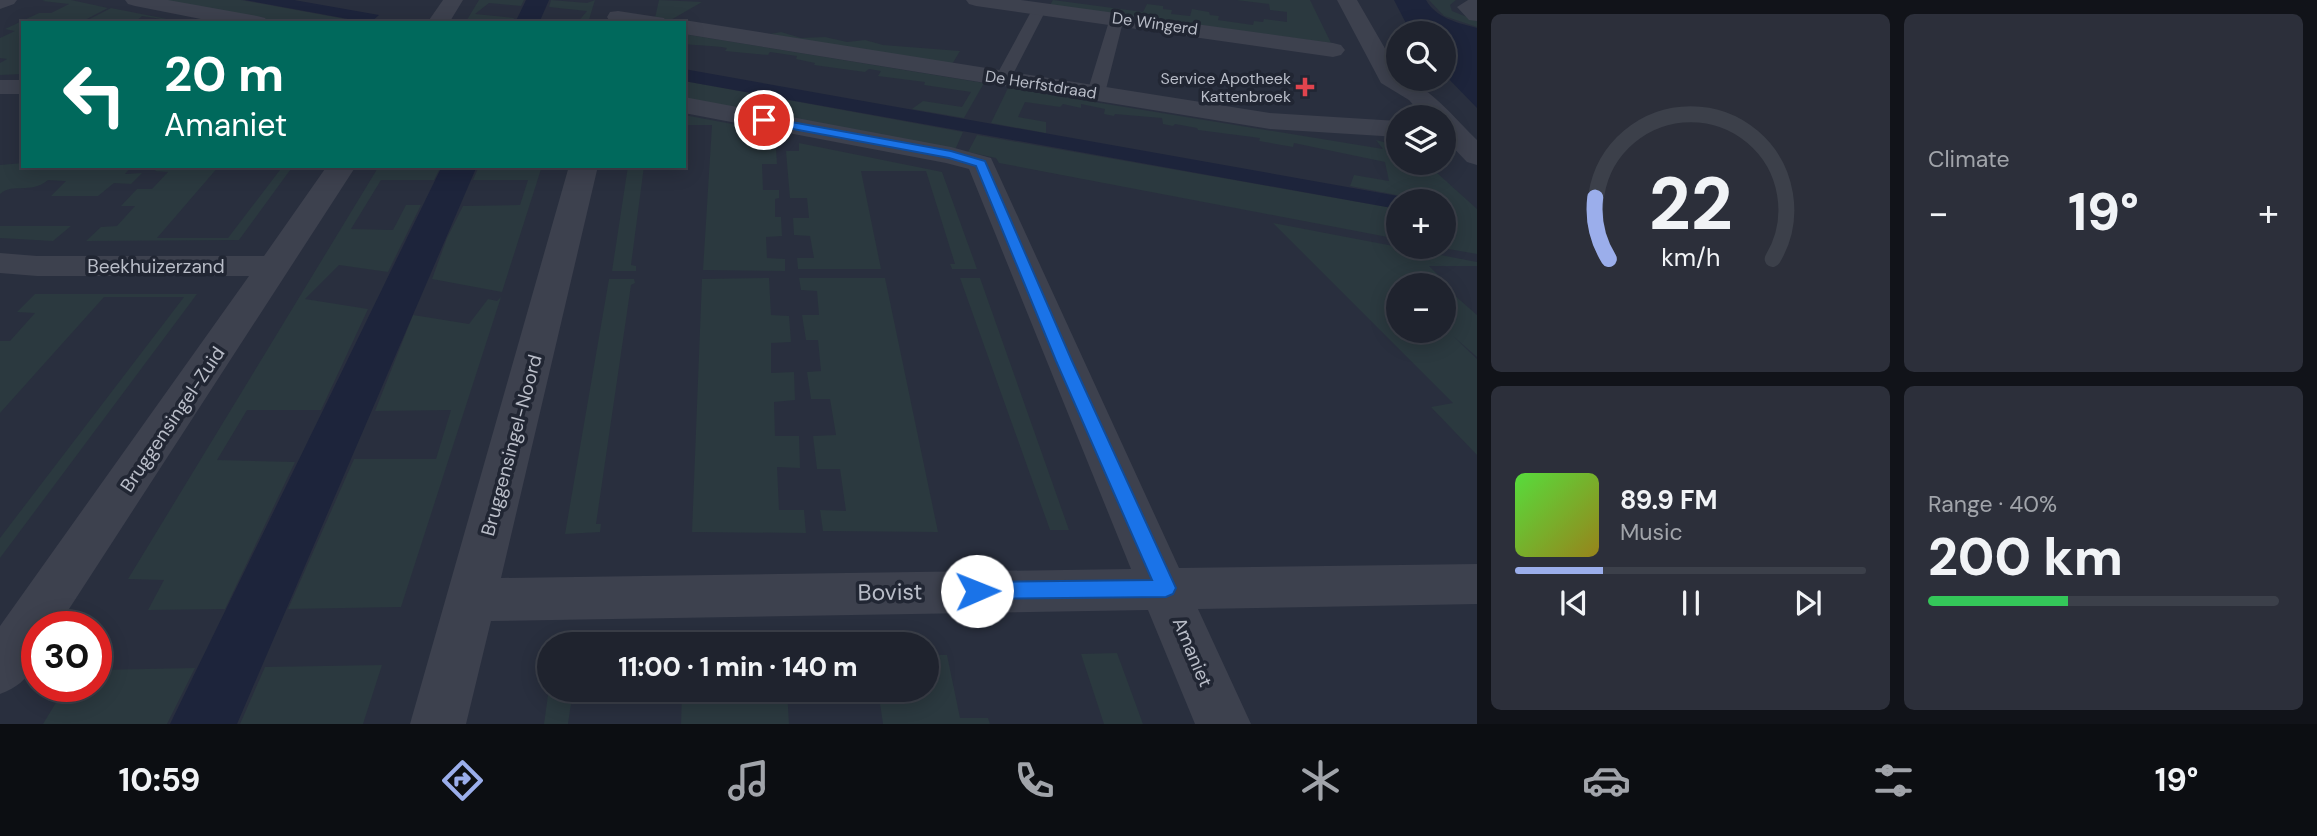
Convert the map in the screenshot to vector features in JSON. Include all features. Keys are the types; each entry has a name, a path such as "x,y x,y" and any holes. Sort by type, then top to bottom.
{"street":[{"path":"0,3 7,0"},
{"path":"135,0 246,21"},
{"path":"439,21 453,0"},
{"name":"De Wingerd","path":"976,0 1334,50"},
{"path":"1347,0 1386,71"},
{"path":"1477,4 1468,8 1477,15"},
{"path":"619,13 649,21"},
{"name":"De Herfstdraad","path":"686,27 1270,121 1386,128"},
{"path":"0,87 21,87"},
{"path":"1389,91 1400,105"},
{"path":"1411,91 1425,105"},
{"name":"Amaniet","path":"686,106 951,155 981,164 1223,724"},
{"path":"1456,141 1477,156"},
{"path":"1456,149 1477,180"},
{"name":"Bruggensingel-Zuid","path":"8,647 276,266 341,168"},
{"name":"Bruggensingel-Noord","path":"438,724 583,168"},
{"name":"Beekhuizerzand","path":"0,262 37,266 276,266"},
{"name":"Beekhuizerzand","path":"0,270 37,266"},
{"name":"Bovist","path":"470,600 1477,584"}],"lane":[{"path":"1003,78 1040,8"},
{"path":"1096,93 1117,18"}],"shaded area":[{"path":"71,0 108,8 83,21 22,21 39,13 51,13 69,4 42,1"},
{"path":"163,0 241,0 356,21 273,21"},
{"path":"479,0 524,0 521,6 489,3 475,14 514,18 513,21 466,21"},
{"path":"551,0 587,3 595,0 589,21 579,21 587,11 549,7"},
{"path":"659,0 702,2 669,21 655,18"},
{"path":"1053,0 1143,12 1147,4 1163,6 1163,9 1172,10 1171,14 1190,16 1192,9 1219,16 1218,20 1253,25 1254,21 1263,22 1264,19 1287,22 1287,12 1270,10 1269,4 1236,0 1310,0 1331,43 1050,5"},
{"path":"1429,0 1456,0 1450,5 1452,11 1477,21 1477,27 1444,16"},
{"path":"111,8 177,21 142,16 136,21 86,21"},
{"path":"21,21 21,74 0,75 0,63 7,59 0,58 0,38 15,31 5,29"},
{"path":"781,32 801,38 825,37 847,42 865,40 883,45 960,51 951,66 770,34"},
{"path":"686,34 984,83 964,118 912,109 923,101 962,107 971,92 878,76 881,71 869,69 865,72 814,65 815,63 796,59 797,56 770,52 768,55 725,51 727,48 686,44"},
{"path":"686,81 963,132 955,150 686,99"},
{"path":"1008,88 1383,149 1376,140 1386,143 1386,167 1385,162 1294,143 1293,147 1259,141 1260,138 1163,124 1162,118 1104,114 1105,109 1081,104 1081,108 1025,102 1018,117 1046,122 1046,133 991,123"},
{"path":"686,115 775,132 761,134 763,149 776,149 777,164 762,164 763,190 779,190 779,198 775,199 775,217 781,217 782,236 766,237 767,258 785,259 785,271 703,270 712,125 686,125"},
{"path":"977,135 1386,207 1386,237 999,163 996,158 968,152"},
{"path":"799,143 942,172 977,269 952,269 950,264 955,264 926,171 861,171 881,269 798,269 797,258 814,258 810,236 794,235 793,218 809,218 807,198 790,198 786,151 799,151"},
{"path":"21,163 21,168 130,168 125,174 142,173 131,184 114,183 98,196 51,196 66,181 48,180 35,187 11,189 0,194 0,165"},
{"path":"157,168 217,168 157,238 228,238 281,168 292,168 239,240 86,241 101,227 117,226 135,206 121,206 137,189 152,189 168,172 155,171"},
{"path":"378,168 440,168 434,180 381,180 351,229 393,230 406,205 421,205 388,272 339,265 305,299 368,309 321,410 247,410 217,460 295,462 225,609 148,610 164,580 128,579"},
{"path":"478,168 541,168 502,292 432,279 447,238 463,206 520,205 528,180 473,180"},
{"path":"628,168 644,168 631,265 636,266 636,271 612,271"},
{"path":"1354,175 1389,181 1388,175 1439,175 1455,189 1386,189 1386,193 1350,186"},
{"path":"1456,190 1477,209 1477,254 1456,250"},
{"path":"1273,223 1386,245 1386,259 1456,258 1477,262 1477,266 1429,266 1436,273 1386,273 1386,336"},
{"path":"0,226 71,226 53,241 0,238"},
{"path":"769,278 771,315 789,316 791,342 771,343 771,373 794,372 795,400 774,402 775,436 799,436 800,468 777,467 779,510 804,510 806,533 692,532 702,279"},
{"path":"799,278 885,278 938,532 823,531 820,510 846,511 840,469 817,469 813,436 836,435 830,399 811,399 807,372 821,371 818,340 806,340 802,315 819,315 817,291 801,290"},
{"path":"960,278 980,278 1069,530 1050,530"},
{"path":"609,279 634,279 635,283 631,285 596,524 601,524 600,532 565,534"},
{"path":"35,294 197,294 0,558 0,538 184,297 104,297 0,413 0,341 10,341 35,313 17,312"},
{"path":"501,297 401,607 288,609 354,459 436,459 451,410 375,411 413,315 469,324 488,299 497,301"},
{"path":"1456,297 1477,315 1477,357 1456,339"},
{"path":"1456,339 1477,359 1477,455 1431,407 1453,403 1393,343 1456,343"},
{"path":"1117,653 1143,724 1104,724 1081,654"},
{"path":"939,655 947,655 960,718 988,718 990,724 883,724 880,702 939,702"},
{"path":"382,665 363,724 240,724 265,667"},
{"path":"195,668 167,724 43,724 56,702 112,702 112,670"},
{"path":"547,702 571,702 568,724 544,724"},
{"path":"682,702 788,702 789,724 681,724"}],"water":[{"path":"245,0 294,0 379,15 372,21 359,21"},
{"path":"526,0 549,0 540,21 516,21"},
{"path":"1394,0 1426,0 1436,11 1453,21 1405,21"},
{"path":"1456,22 1477,28 1477,108 1456,86"},
{"path":"686,69 1386,194 1386,207 686,81"},
{"path":"441,168 476,168 237,724 170,724"}],"place":[{"name":"Service Apotheek Kattenbroek","path":"1305,87"}],"route":[{"path":"764,120 951,155 981,164 1064,361 1166,588 977,591"}]}
